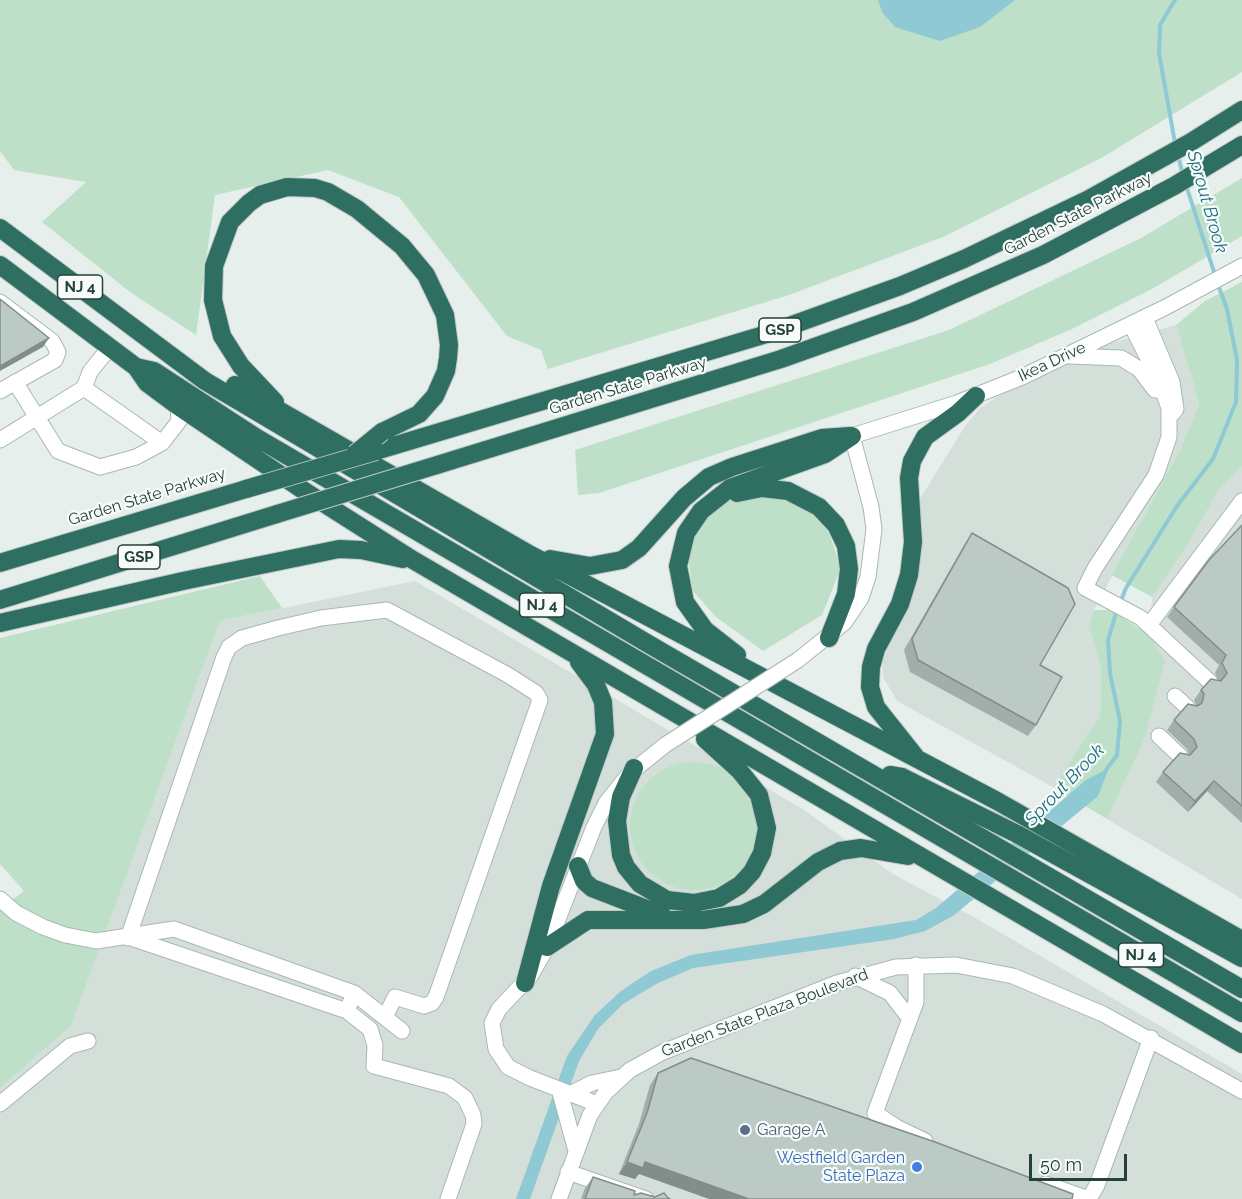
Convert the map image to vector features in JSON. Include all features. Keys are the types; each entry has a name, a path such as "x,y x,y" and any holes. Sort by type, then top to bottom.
{"highway":[{"name":"Garden State Parkway","path":"0,563 770,333 869,298 1030,229 1164,158 1242,110"},
{"name":"Garden State Parkway","path":"0,600 781,359 913,312 1043,255 1174,186 1242,144"},
{"path":"288,416 231,351 216,318 212,282 223,236 238,212 267,193 301,186 328,192 342,199 388,232 415,260 441,302 449,345 442,384 428,406 419,414 382,432 349,459"},
{"name":"NJ 4","path":"0,228 206,381 304,441 1242,989"},
{"name":"NJ 4","path":"0,265 136,368 154,371 267,444 1242,1013"},
{"path":"160,347 213,372 529,554 997,801 1084,862 1242,958"},
{"path":"136,368 147,383 178,406 413,560 1242,1044"},
{"path":"916,758 876,707 870,687 871,667 876,649 900,604 909,575 913,542 909,478 915,452 925,437 958,413 976,396"},
{"path":"529,554 590,566 622,560 639,548 692,490 709,477 822,438 852,436"},
{"path":"787,692 705,630 685,602 678,578 679,556 686,532 710,502 740,483 825,454 852,436"},
{"path":"710,502 741,492 775,488 798,494 828,516 846,546 849,569 846,594 829,638"},
{"path":"0,623 183,581 339,549 361,550 413,560"},
{"path":"525,983 551,886 605,734 603,702 596,685 572,654"},
{"path":"634,768 621,797 617,822 621,855 633,878 654,894 680,903 707,903 731,892 740,885 758,863 764,845 766,819 759,795 739,770 677,714"},
{"path":"866,770 902,777 1084,862 1120,872 1242,926"},
{"path":"547,947 588,920 723,919 743,914 764,904 818,862 840,851 861,848 884,850 932,863"},
{"path":"578,866 584,881 595,890 675,919"},
{"path":"1120,872 1242,940"},
{"path":"1210,1025 1242,1049"}],"street":[{"name":"Ikea Drive","path":"852,436 976,396 1067,356 1242,266"},
{"path":"0,302 52,342 58,352 55,360 0,391"},
{"path":"1138,321 1172,382 1176,409 1171,419 1168,447 1161,465 1095,568 1085,588 1145,621 1210,682"},
{"path":"0,440 84,388 90,372 109,348"},
{"path":"1067,356 1110,356 1131,363 1146,376 1171,419"},
{"path":"15,382 58,451 100,467 136,457 162,442 179,420 178,406"},
{"path":"84,388 162,442"},
{"path":"597,1104 538,1082 504,1062 496,1049 492,1028 496,1013 525,983 547,947 578,866 606,803 634,768 665,745 829,638 844,623 861,598 873,554 871,507 852,436"},
{"path":"1145,621 1242,501"},
{"path":"128,938 229,647 242,638 321,618 387,610 508,675 536,693 540,700 436,997 432,1003 424,1006 395,997 385,1017"},
{"path":"1175,696 1187,707"},
{"path":"1159,736 1180,756"},
{"path":"0,899 16,913 65,935 96,941 128,938 174,929 354,993 402,1031"},
{"path":"128,938 167,948 347,1011 370,1029 375,1045 374,1066 449,1086 465,1098 474,1124 448,1199"},
{"path":"916,965 916,1002 875,1113 898,1128 937,1145"},
{"name":"Garden State Plaza Boulevard","path":"559,1199 576,1151 597,1104 621,1077 663,1052 855,976 916,965 956,965 1013,976 1103,1014 1151,1038 1242,1091"},
{"path":"855,976 890,993 910,1019"},
{"path":"347,1011 354,993"},
{"path":"1028,1178 1089,1199 1098,1185 1151,1038"},
{"path":"0,1104 70,1046 88,1041"},
{"path":"565,1091 621,1077"},
{"path":"565,1091 566,1110 576,1151"},
{"path":"568,1172 646,1199"}],"shaded area":[{"path":"1176,325 1199,404 1180,450 1094,610 1089,626 1101,668 1100,716 1053,787 897,701 883,677 882,662 915,588 920,556 920,499 965,426 980,408 1021,382 1090,349"},
{"path":"1242,466 1242,899 1107,819 1143,743 1152,597 1187,546 1220,488"},
{"name":"Westfield Garden State Plaza","path":"415,581 801,808 893,874 979,920 1242,1074 1242,1199 0,1199 0,1088 71,1026 220,621"}],"green space":[{"path":"0,0 1242,0 1242,72 1103,157 943,237 789,295 548,369 541,350 507,336 399,197 328,170 215,195 196,335 130,292 42,222 86,182 14,170 0,151"},
{"path":"1242,178 1242,236 1152,289 1072,329 990,364 599,493 578,495 575,450 949,330 1141,238"},
{"path":"1242,282 1242,466 1220,488 1187,546 1152,597 1112,575 1180,450 1199,404 1176,325 1205,301"},
{"path":"751,492 798,499 827,527 841,568 822,615 763,651 716,617 692,590 689,563 692,534 712,507"},
{"path":"260,576 282,608 220,621 71,1026 0,1088 0,909 24,891 0,864 0,638"},
{"path":"1094,610 1110,610 1150,635 1165,661 1143,743 1107,819 1053,787 1100,716 1101,668 1089,626"},
{"path":"694,762 718,767 739,781 753,802 758,826 753,850 739,871 718,885 694,890 670,885 649,871 635,850 630,826 635,802 649,781 670,767"}],"water":[{"path":"878,0 1015,0 980,27 940,41 895,27 882,12"},
{"path":"1109,768 1098,796 953,916 925,931 894,939 693,968 658,983 623,1004 598,1029 579,1061 530,1199 516,1199 567,1056 595,1015 621,991 651,971 691,955 916,920 936,908 1086,780"}],"building":[{"path":"0,299 49,338 0,366"},
{"path":"1242,525 1242,806 1214,781 1195,801 1163,772 1180,753 1190,755 1197,747 1194,739 1174,720 1188,704 1197,706 1202,703 1204,694 1201,690 1211,679 1221,681 1227,673 1222,663 1226,655 1174,607 1209,560"},
{"path":"972,533 1068,588 1075,604 1040,665 1062,677 1036,725 918,660 912,639"},
{"name":"Garage A","path":"691,1058 935,1142 1073,1194 1072,1199 749,1199 645,1162 643,1168 627,1162 647,1113 658,1073"},
{"path":"593,1177 635,1191 634,1195 641,1193 655,1197 664,1193 670,1199 585,1199"}],"waterway":[{"name":"Sprout Brook","path":"1175,0 1160,25 1159,53 1175,143"},
{"name":"Sprout Brook","path":"1178,156 1183,175"},
{"name":"Sprout Brook","path":"1186,185 1215,275"},
{"name":"Sprout Brook","path":"1120,603 1126,588 1177,506 1213,459 1236,402 1237,360 1227,309 1217,282"},
{"name":"Sprout Brook","path":"1106,770 1117,755 1120,721 1110,673 1108,640 1117,610"}],"place":[{"name":"Garage A","path":"745,1130"},
{"name":"Westfield Garden State Plaza","path":"917,1167"}]}
